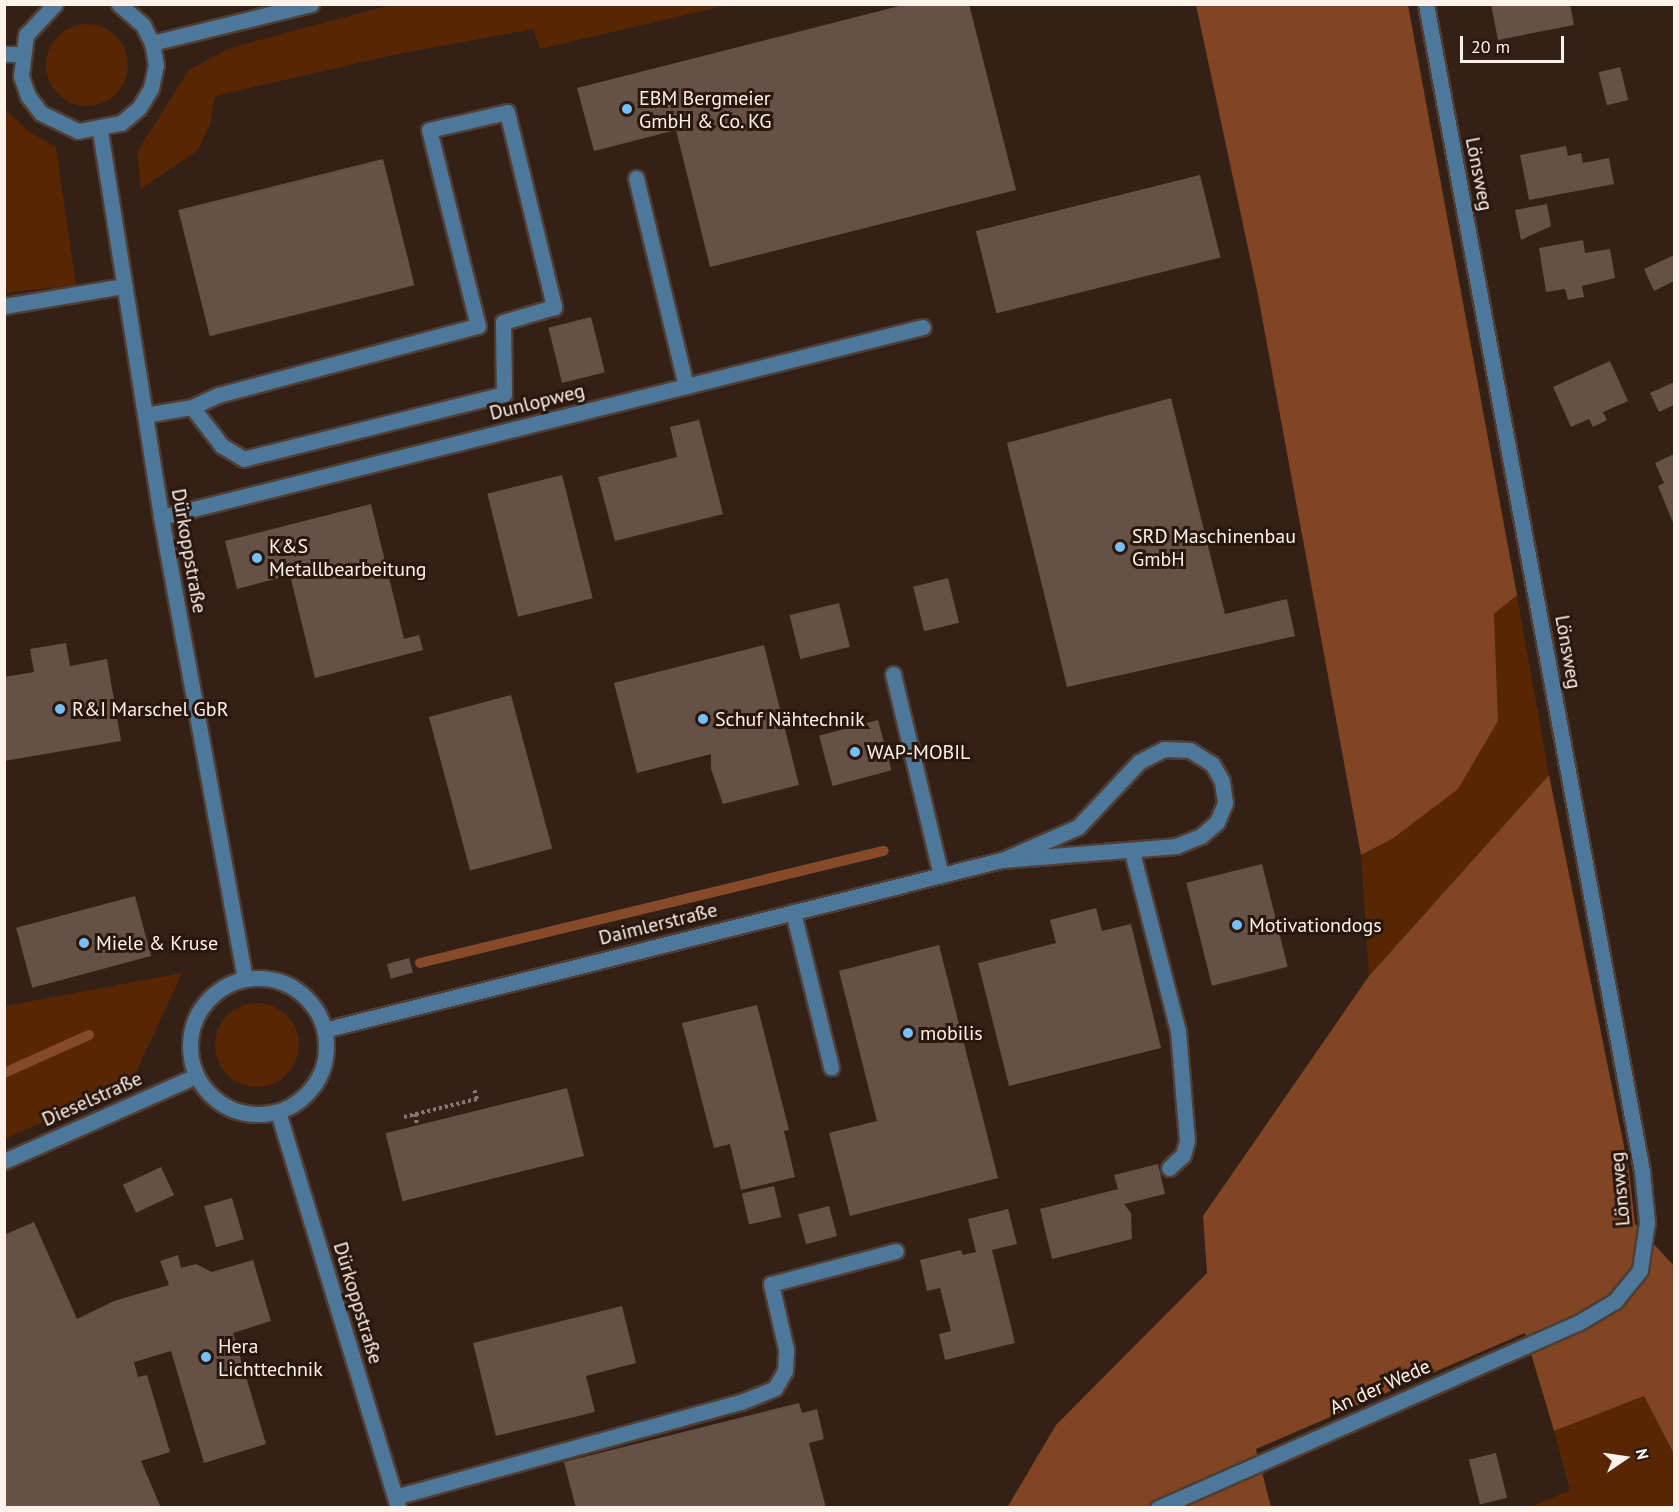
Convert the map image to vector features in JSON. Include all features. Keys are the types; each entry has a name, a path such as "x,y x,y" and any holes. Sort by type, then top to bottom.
{"street":[{"path":"55,4 38,18 20,54 27,96 41,112 78,131 100,131 121,123 145,98 156,65 152,43 143,25 119,4"},
{"path":"152,43 311,4"},
{"name":"Lönsweg","path":"1426,4 1642,1171 1647,1222 1640,1270 1615,1301"},
{"path":"4,54 20,54"},
{"path":"145,415 192,407 218,395 478,326 429,130 507,112 554,307 503,322 504,394 244,459 222,446 192,407"},
{"name":"Dürkoppstraße","path":"100,131 161,517 245,978"},
{"path":"636,178 686,386"},
{"path":"4,306 124,286"},
{"name":"Dunlopweg","path":"161,517 924,327"},
{"path":"892,674 941,875"},
{"name":"Daimlerstraße","path":"324,1030 1002,860 1078,826 1139,762 1164,749 1190,750 1212,764 1222,781 1225,803 1217,822 1201,836 1176,846 1132,852 1002,860"},
{"path":"1132,852 1178,1031 1187,1141 1183,1155 1169,1168"},
{"path":"794,912 831,1068"},
{"path":"245,978 276,980 303,994 324,1030 326,1050 317,1079 297,1103 279,1112 259,1115 231,1108 207,1092 196,1076 190,1035 196,1015 208,998 245,978"},
{"name":"Dieselstraße","path":"4,1161 196,1076"},
{"name":"Dürkoppstraße","path":"279,1112 397,1502"},
{"path":"397,1502 741,1402 775,1388 785,1371 786,1349 771,1284 896,1251"},
{"name":"An der Wede","path":"1158,1508 1578,1323 1615,1301"}],"path":[{"path":"404,1117 477,1100 474,1089"},
{"path":"415,1114 417,1124"}],"shaded area":[{"path":"394,4 728,5 540,49 533,29 398,54 215,96 210,124 198,150 141,189 137,152 189,70 230,48"},
{"path":"1196,5 1408,5 1517,595 1494,614 1498,721 1458,789 1392,839 1361,855 1257,290"},
{"path":"79,24 95,24 110,31 121,42 128,57 125,81 116,94 95,106 79,106 64,99 53,88 46,73 46,57 53,42 64,31"},
{"path":"4,108 28,131 56,147 76,285 5,293"},
{"path":"1517,595 1549,775 1369,976 1361,855 1392,839 1498,721 1494,614"},
{"path":"1549,775 1629,1171 1635,1224 1674,1266 1674,1454 1644,1396 1554,1431 1525,1333 1256,1449 1271,1507 1007,1508 1056,1425 1207,1273 1203,1216 1369,976"},
{"path":"182,973 131,1083 5,1139 5,1006"},
{"path":"257,1003 273,1006 287,1015 296,1029 299,1045 296,1061 287,1075 273,1084 257,1087 241,1084 227,1075 218,1061 215,1045 218,1029 227,1015 241,1006"},
{"path":"1644,1396 1674,1454 1674,1507 1528,1508 1570,1490 1554,1431"}],"building":[{"path":"907,4 969,4 1016,190 710,267 676,130 594,151 577,88"},
{"path":"1491,4 1570,4 1574,25 1498,40"},
{"path":"1620,67 1628,100 1607,105 1599,72"},
{"path":"1566,146 1568,156 1581,153 1583,163 1609,158 1614,184 1529,200 1520,155"},
{"path":"383,159 414,285 210,336 178,210"},
{"path":"1200,175 1221,257 996,313 976,231"},
{"path":"1547,204 1551,226 1521,240 1515,210"},
{"path":"1583,240 1585,253 1610,249 1615,278 1582,286 1584,297 1568,300 1565,289 1546,292 1539,248"},
{"path":"1674,255 1674,281 1654,291 1644,269"},
{"path":"591,317 605,372 562,383 548,328"},
{"path":"1610,361 1628,401 1603,412 1607,420 1593,427 1589,419 1571,427 1553,387"},
{"path":"1674,382 1674,405 1659,412 1650,393"},
{"name":"SRD Maschinenbau GmbH","path":"1171,398 1225,614 1287,599 1295,636 1067,687 1007,443"},
{"path":"699,420 723,514 615,541 598,477 677,457 670,427"},
{"path":"1674,454 1674,525 1658,486 1664,483 1655,463"},
{"path":"562,475 593,598 518,617 487,494"},
{"path":"371,504 404,639 419,635 423,650 315,678 290,575 237,589 225,541"},
{"path":"948,578 959,623 924,631 913,587"},
{"path":"839,603 850,647 800,659 790,615"},
{"name":"R&I Marschel GbR","path":"66,643 70,666 107,659 121,741 4,761 4,677 34,672 30,649"},
{"name":"Schuf Nähtechnik","path":"764,645 799,785 723,804 711,769 711,754 637,773 614,683"},
{"path":"511,695 552,849 470,871 429,717"},
{"name":"WAP-MOBIL","path":"878,720 891,770 833,786 819,736"},
{"name":"Motivationdogs","path":"1262,864 1288,967 1212,986 1186,883"},
{"name":"Miele & Kruse","path":"135,896 151,956 32,988 16,928"},
{"path":"1096,908 1102,931 1131,924 1161,1048 1009,1086 978,963 1056,943 1050,920"},
{"path":"939,945 998,1178 850,1216 829,1133 877,1121 839,971"},
{"path":"409,958 413,972 391,979 387,964"},
{"path":"757,1005 789,1130 784,1131 795,1177 741,1190 730,1144 714,1148 682,1023"},
{"path":"567,1088 584,1156 402,1201 386,1133"},
{"path":"1158,1164 1165,1194 1124,1204 1131,1213 1132,1239 1052,1259 1040,1209 1118,1189 1114,1175"},
{"path":"161,1167 174,1195 136,1213 123,1185"},
{"path":"774,1186 781,1217 749,1225 742,1193"},
{"path":"232,1198 244,1239 216,1247 204,1206"},
{"path":"829,1206 837,1236 806,1244 798,1214"},
{"path":"1008,1209 1017,1244 992,1250 1015,1343 945,1360 939,1334 951,1331 940,1288 927,1291 920,1260 961,1250 963,1255 976,1252 968,1219"},
{"path":"34,1222 77,1319 114,1301 169,1285 160,1261 178,1255 181,1268 196,1264 212,1272 253,1260 271,1321 233,1333 266,1444 204,1463 171,1351 134,1362 138,1377 147,1375 170,1452 141,1461 161,1508 4,1508 4,1235"},
{"path":"622,1306 636,1363 586,1376 595,1412 496,1436 473,1343"},
{"path":"799,1403 802,1413 817,1409 824,1439 809,1443 826,1508 576,1508 564,1462"},
{"path":"1496,1453 1507,1498 1480,1504 1469,1460"}],"waterway":[{"path":"420,963 884,851"},
{"path":"4,1073 89,1035"}],"place":[{"name":"EBM Bergmeier GmbH & Co. KG","path":"627,109"},
{"name":"SRD Maschinenbau GmbH","path":"1120,547"},
{"name":"K&S Metallbearbeitung","path":"257,558"},
{"name":"R&I Marschel GbR","path":"60,709"},
{"name":"Schuf Nähtechnik","path":"703,719"},
{"name":"WAP-MOBIL","path":"855,752"},
{"name":"Motivationdogs","path":"1237,925"},
{"name":"Miele & Kruse","path":"84,943"},
{"name":"mobilis","path":"908,1033"},
{"name":"Hera Lichttechnik","path":"206,1357"}]}
